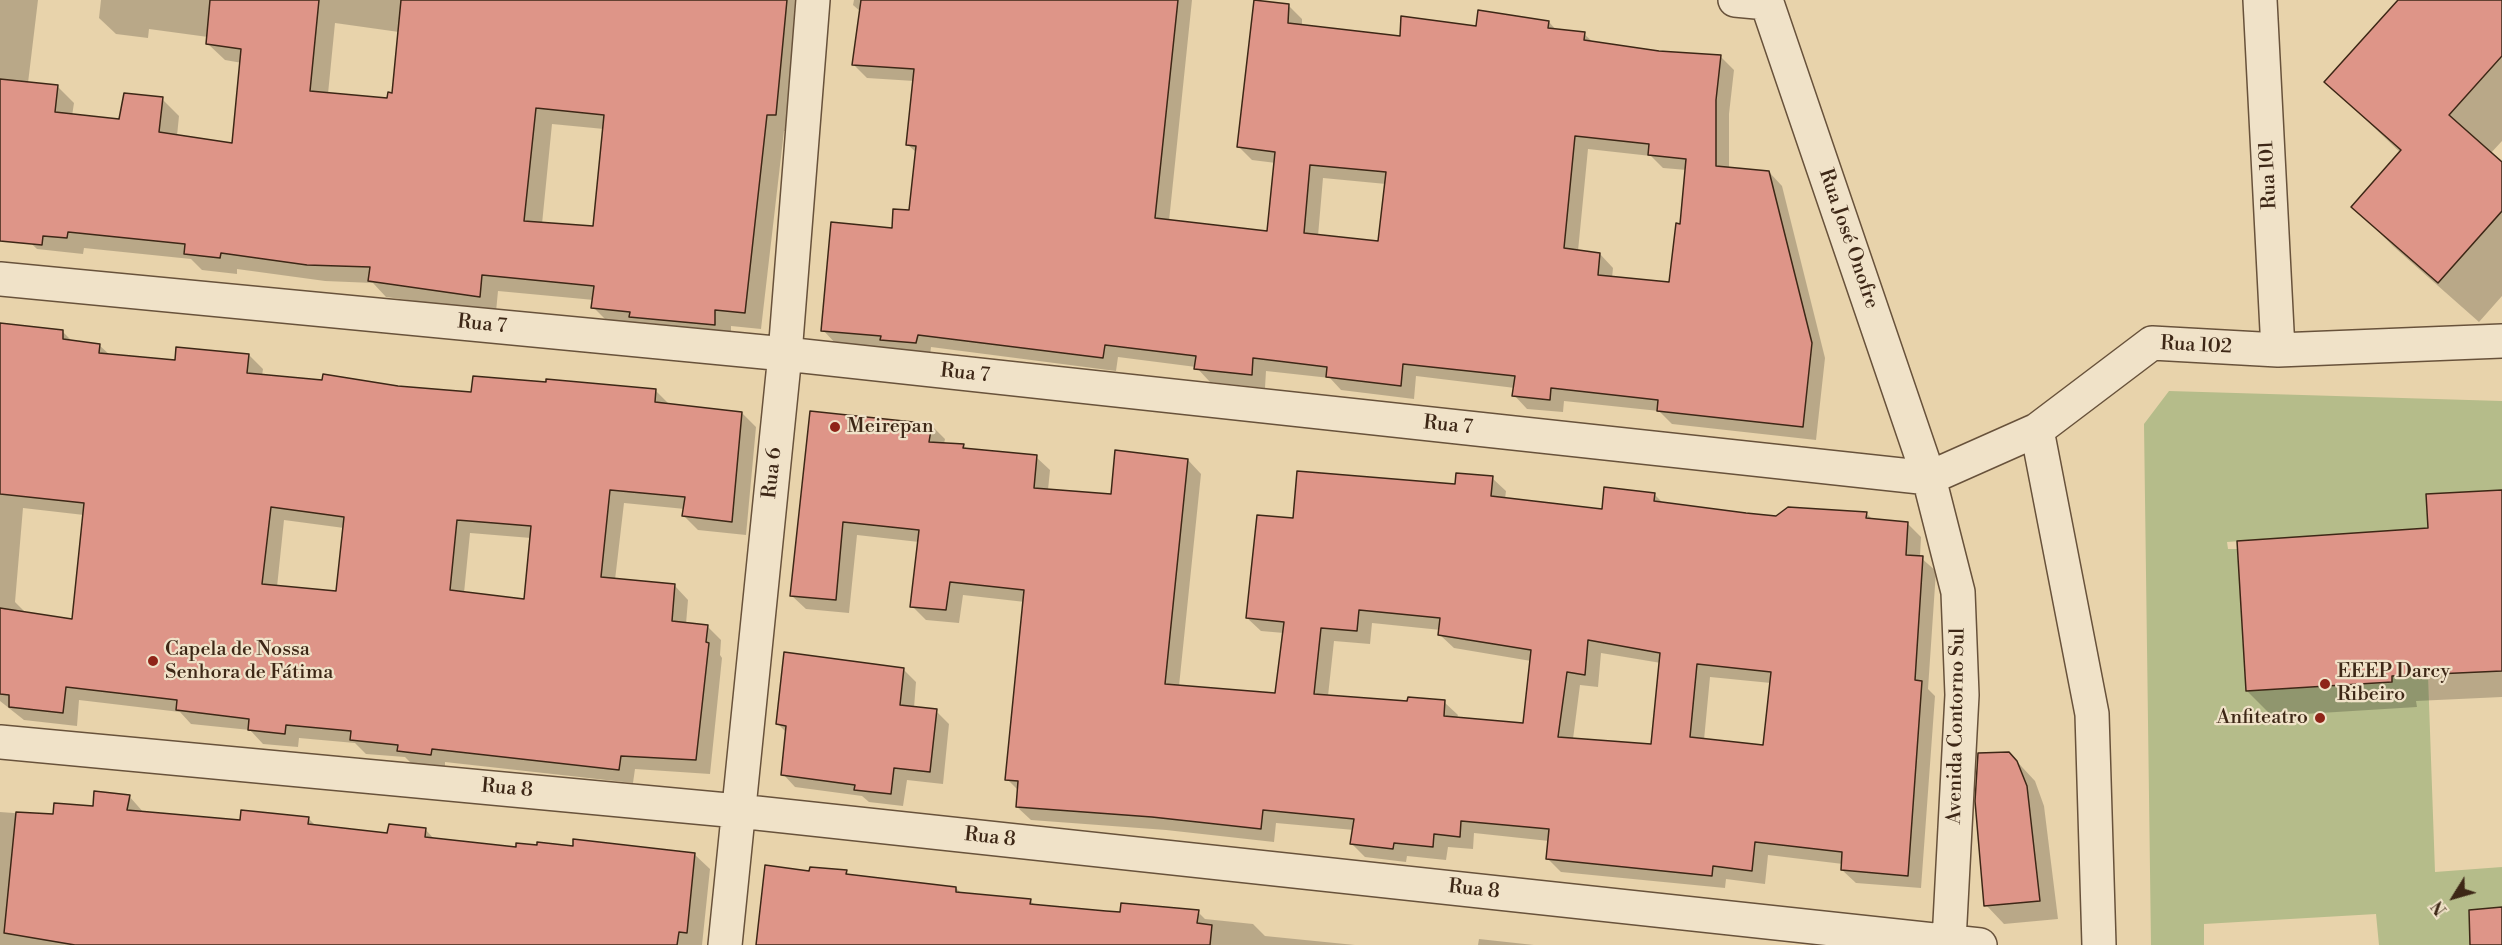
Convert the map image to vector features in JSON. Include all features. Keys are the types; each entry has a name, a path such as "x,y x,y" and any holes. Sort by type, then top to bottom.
{"street":[{"name":"Rua 6","path":"725,945 785,354 813,0"},
{"path":"1735,0 1767,2"},
{"name":"Rua 101","path":"2260,0 2278,350"},
{"name":"Rua José Onofre","path":"1767,2 1929,478"},
{"name":"Rua 7","path":"0,279 785,354 1929,478"},
{"name":"Rua 102","path":"1929,478 2037,430 2152,343 2278,350 2502,340"},
{"path":"2037,430 2092,714 2099,945"},
{"name":"Avenida Contorno Sul","path":"1929,478 1958,592 1962,695 1964,943"},
{"name":"Rua 8","path":"0,742 738,811 1964,943"}],"green space":[{"name":"EEEP Darcy Ribeiro","path":"2169,391 2502,401 2502,490 2426,495 2434,643 2328,535 2227,542 2228,549 2238,549 2246,691 2392,683 2392,676 2428,675 2435,872 2502,867 2502,907 2469,910 2470,945 2379,945 2376,914 2204,924 2204,945 2151,945 2144,424"}],"building":[{"path":"210,0 319,0 310,91 387,98 388,92 392,93 401,0 787,0 776,115 767,115 745,313 715,310 715,325 629,317 630,312 591,308 594,286 482,275 480,297 368,281 370,267 307,265 221,253 220,258 184,254 185,244 68,232 67,238 43,236 42,245 0,241 0,79 58,85 55,112 119,119 124,93 163,97 159,132 232,143 241,49 206,44","holes":["536,108 604,115 593,226 524,221"]},
{"path":"861,0 1178,0 1155,218 1267,231 1275,152 1237,147 1254,0 1289,4 1288,23 1400,36 1401,16 1476,26 1478,10 1549,21 1548,28 1585,32 1584,40 1659,51 1721,55 1716,100 1716,166 1769,171 1812,343 1803,427 1657,411 1658,400 1551,388 1550,400 1512,396 1515,376 1403,364 1401,386 1326,377 1327,367 1253,358 1252,375 1194,369 1196,356 1105,345 1103,358 918,335 916,343 880,340 881,336 821,331 831,222 892,228 893,209 909,210 916,146 906,145 914,69 852,65","holes":["1575,136 1649,144 1648,155 1686,159 1680,224 1676,223 1669,282 1598,275 1600,253 1564,248","1310,165 1386,172 1378,241 1304,233"]},
{"path":"2398,0 2502,0 2502,56 2449,115 2502,162 2502,211 2438,283 2351,207 2401,150 2324,82"},
{"path":"0,323 63,330 63,339 100,344 99,353 175,360 176,347 249,354 247,373 322,380 323,374 398,386 471,392 473,376 546,382 546,379 656,389 655,402 742,412 732,522 682,516 685,497 610,490 601,577 675,584 672,621 708,625 706,642 709,643 696,760 621,756 619,770 432,749 431,755 397,751 398,745 350,740 351,731 286,725 285,734 248,730 249,719 176,710 177,700 66,687 63,713 9,707 9,695 0,694 0,608 72,619 84,503 0,494","holes":["271,507 344,517 336,591 262,584","457,520 531,526 524,599 450,590"]},
{"path":"810,411 932,424 929,442 964,444 963,448 1037,455 1034,488 1111,494 1115,450 1188,459 1165,684 1275,693 1284,622 1246,618 1257,515 1293,518 1297,471 1455,484 1456,473 1493,476 1491,496 1602,509 1604,487 1655,493 1654,501 1746,513 1776,516 1788,507 1867,512 1866,518 1908,522 1906,555 1923,556 1915,680 1922,681 1908,876 1841,870 1842,852 1755,842 1752,871 1713,866 1712,876 1546,859 1549,829 1461,821 1460,837 1434,834 1433,847 1394,843 1393,849 1350,844 1354,819 1263,810 1261,829 1152,817 1016,807 1018,781 1005,780 1024,590 950,582 946,610 910,607 919,530 843,522 836,600 790,596","holes":["1359,610 1440,618 1438,635 1531,650 1523,723 1444,716 1445,700 1408,697 1407,701 1314,694 1321,628 1357,631","1588,640 1660,653 1651,744 1558,737 1567,672 1585,675","1697,664 1771,672 1763,745 1690,737"]},
{"path":"2502,490 2502,671 2392,676 2392,682 2246,691 2237,541 2428,528 2426,494"},
{"path":"784,652 904,668 900,705 937,709 930,772 894,768 891,794 854,790 855,785 781,775 786,726 776,724"},
{"path":"2009,752 2017,761 2027,786 2040,901 1984,906 1975,801 1978,753"},
{"path":"94,791 130,795 127,810 240,820 241,810 309,817 308,824 387,833 389,824 426,828 425,837 516,847 516,843 537,845 537,842 573,846 573,839 695,853 687,933 679,932 677,945 75,945 4,933 16,812 53,814 54,803 93,806"},
{"path":"765,865 809,871 810,867 847,870 846,874 956,887 956,892 1031,899 1030,904 1120,912 1121,903 1199,910 1197,923 1212,925 1210,945 756,945"},
{"path":"2502,907 2502,945 2470,945 2469,910"}],"place":[{"name":"Meirepan","path":"835,427"},
{"name":"Capela de Nossa Senhora de Fátima","path":"153,661"},
{"name":"EEEP Darcy Ribeiro","path":"2325,684"},
{"name":"Anfiteatro","path":"2320,718"}]}
